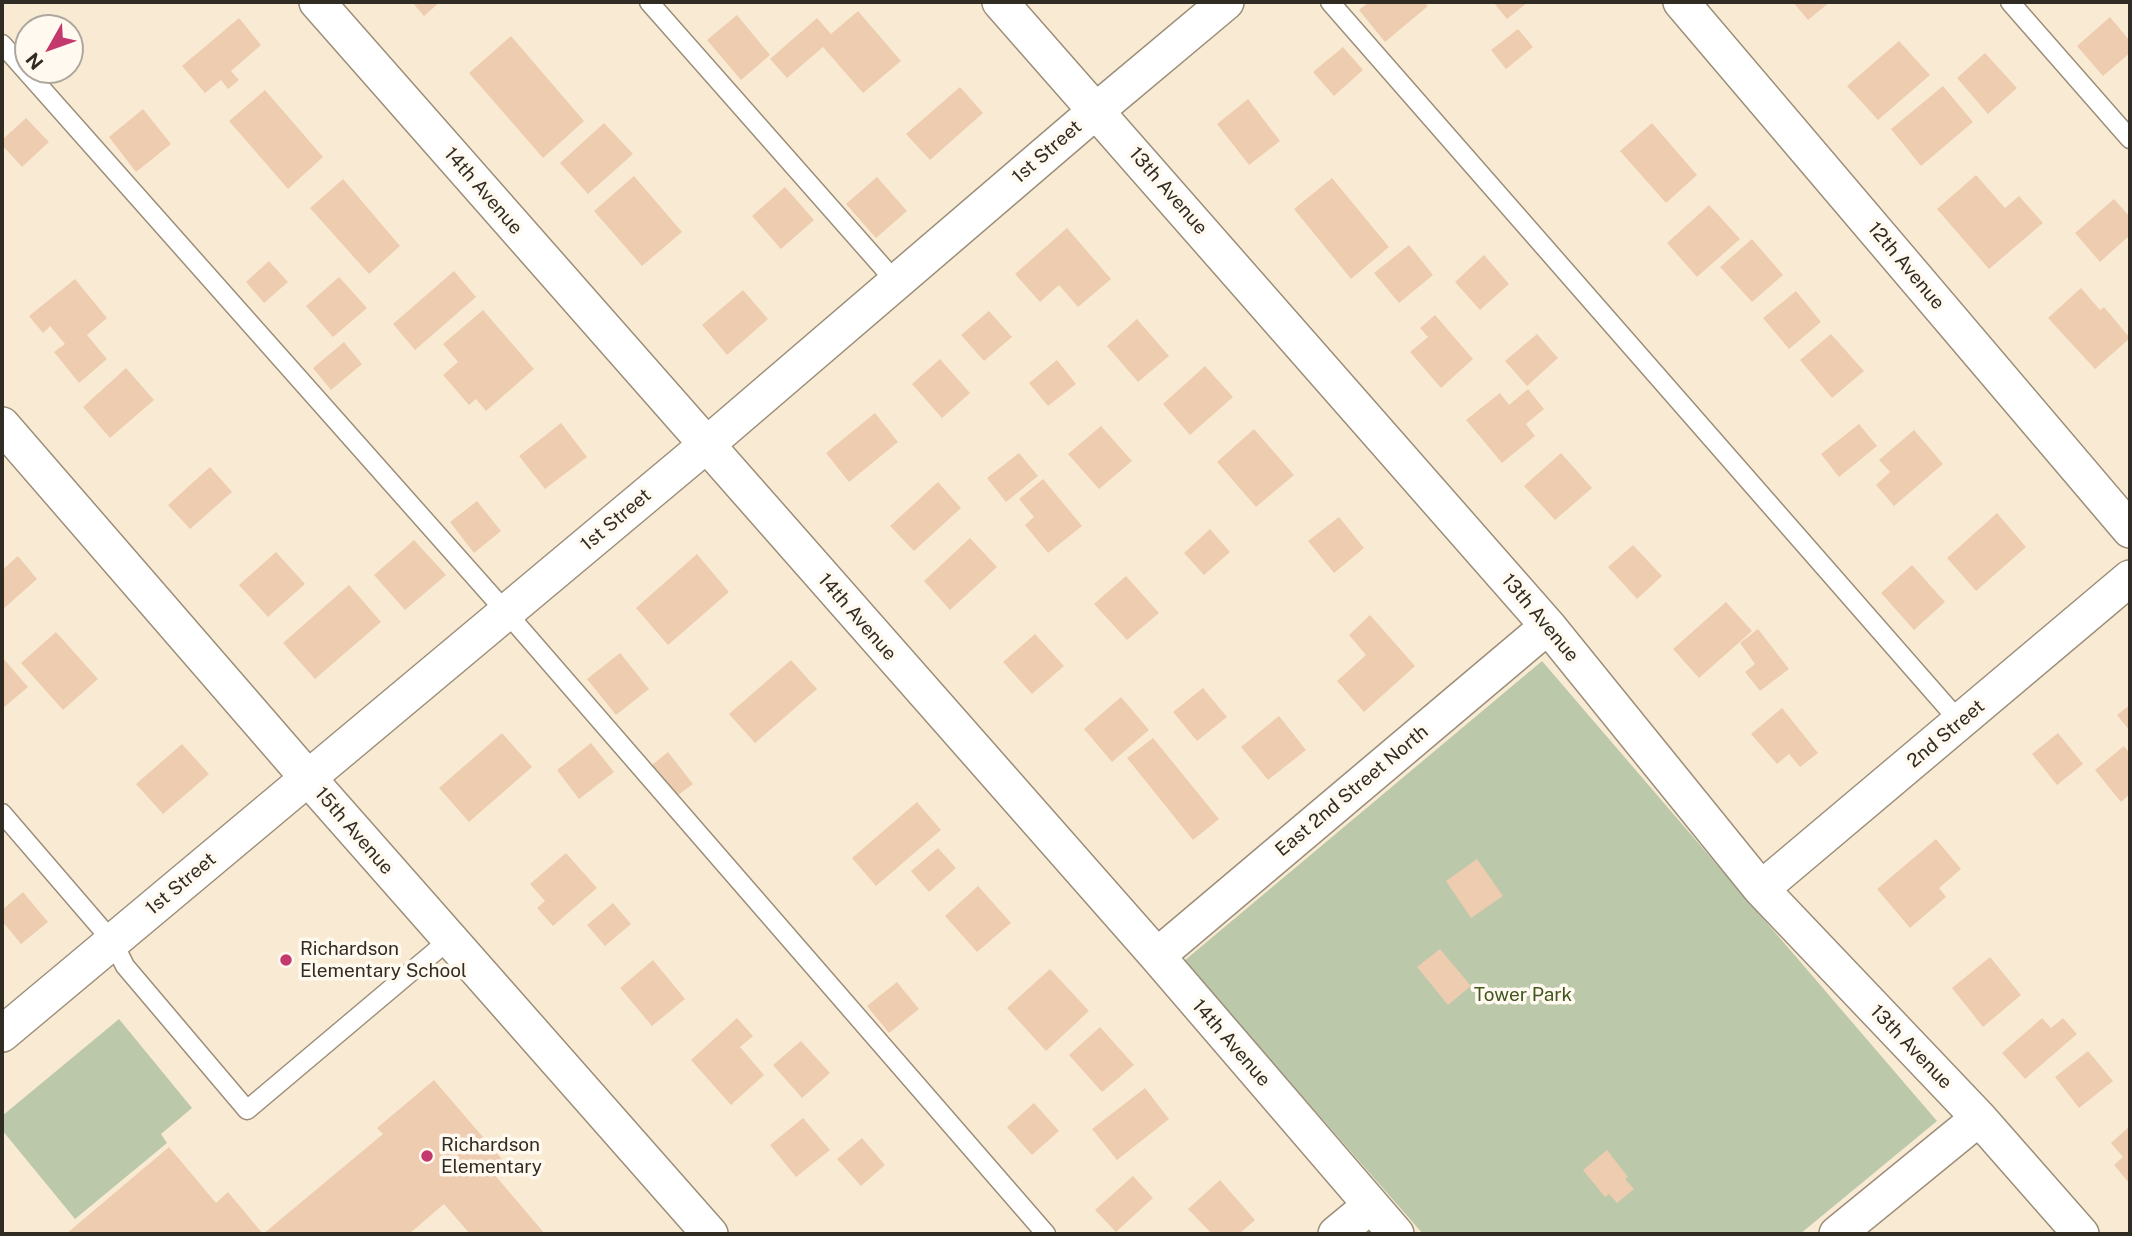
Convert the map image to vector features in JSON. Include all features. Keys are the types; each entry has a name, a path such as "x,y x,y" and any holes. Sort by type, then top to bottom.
{"street":[{"name":"14th Avenue","path":"317,2 705,446 1157,956 1396,1234"},
{"name":"13th Avenue","path":"1000,2 1548,626 1761,889 1979,1118 2081,1234"},
{"name":"1st Street","path":"2,1034 705,446 1226,2"},
{"name":"12th Avenue","path":"1681,2 2130,530"},
{"name":"15th Avenue","path":"2,425 701,1231"},
{"name":"2nd Street","path":"1761,889 2130,578"},
{"name":"East 2nd Street North","path":"1157,956 1548,626"},
{"path":"1837,1234 1979,1118"},
{"path":"1336,1234 1370,1206"}],"lane":[{"path":"649,2 896,282"},
{"path":"1330,2 1960,722"},
{"path":"2010,2 2130,139"},
{"path":"2,44 506,612 1046,1234"},
{"path":"2,814 113,942 125,966 247,1110 450,939"}],"green space":[{"name":"Tower Park","path":"1542,661 1937,1121 1800,1234 1423,1234 1184,961"},
{"path":"119,1019 192,1108 161,1134 167,1143 75,1219 2,1130 2,1116"}],"building":[{"path":"412,2 440,2 424,16"},
{"path":"1369,2 1424,2 1428,6 1385,42 1359,10"},
{"path":"1493,2 1528,2 1507,19"},
{"path":"1793,2 1830,2 1808,20"},
{"path":"858,11 901,61 863,93 823,47 787,78 770,59 817,18 831,34"},
{"path":"737,15 770,55 741,80 707,40"},
{"path":"2110,17 2130,41 2130,53 2103,76 2077,46"},
{"path":"239,18 261,45 231,71 239,80 228,89 221,80 205,93 182,66"},
{"path":"1518,29 1533,47 1506,69 1491,50"},
{"path":"511,36 584,121 543,158 469,73"},
{"path":"1899,41 1930,75 1878,120 1847,86"},
{"path":"1343,47 1363,70 1334,96 1313,72"},
{"path":"1985,53 2017,88 1988,114 1957,78"},
{"path":"1943,86 1973,122 1921,166 1891,129"},
{"path":"960,87 983,113 930,160 906,134"},
{"path":"265,90 323,157 288,189 229,121"},
{"path":"1248,99 1280,141 1249,165 1217,124"},
{"path":"143,109 171,144 136,172 109,137"},
{"path":"26,118 49,142 22,167 2,145 2,140"},
{"path":"604,123 633,154 588,194 560,163"},
{"path":"1652,123 1697,175 1666,203 1620,151"},
{"path":"1976,175 2005,208 2019,196 2043,223 1989,269 1937,209"},
{"path":"634,176 682,232 642,266 594,211"},
{"path":"877,177 907,211 876,238 846,204"},
{"path":"1332,178 1389,247 1351,279 1294,209"},
{"path":"343,179 400,246 369,274 310,208"},
{"path":"785,187 814,220 781,249 752,216"},
{"path":"2114,199 2130,217 2130,235 2100,262 2075,233"},
{"path":"1709,205 1740,239 1697,277 1667,243"},
{"path":"1067,228 1111,279 1078,307 1059,285 1040,302 1015,274"},
{"path":"1752,239 1783,275 1752,302 1720,267"},
{"path":"1409,245 1433,275 1399,303 1374,273"},
{"path":"1484,255 1509,284 1480,310 1455,282"},
{"path":"269,261 288,282 264,303 246,282"},
{"path":"454,271 476,297 415,350 393,324"},
{"path":"339,277 367,308 333,337 306,306"},
{"path":"75,279 107,318 87,335 107,359 79,383 54,352 65,344 50,326 43,333 29,316"},
{"path":"2081,288 2100,310 2104,307 2130,338 2095,369 2048,318"},
{"path":"743,290 768,319 727,355 702,325"},
{"path":"1796,291 1821,322 1789,349 1763,318"},
{"path":"483,310 534,369 486,411 476,399 469,405 443,375 458,362 443,344"},
{"path":"989,311 1012,337 984,361 961,335"},
{"path":"1435,315 1473,359 1441,388 1410,352 1428,337 1420,328"},
{"path":"1137,319 1169,356 1138,382 1107,346"},
{"path":"1537,334 1558,358 1527,386 1505,361"},
{"path":"1831,334 1864,371 1832,398 1800,360"},
{"path":"344,342 362,364 331,390 313,368"},
{"path":"940,359 970,393 942,418 912,384"},
{"path":"1057,360 1076,384 1048,406 1029,383"},
{"path":"1205,366 1233,397 1190,435 1163,404"},
{"path":"126,368 154,400 110,438 83,407"},
{"path":"1528,389 1544,409 1526,424 1535,436 1502,463 1466,420 1500,393 1509,405"},
{"path":"875,413 898,442 849,482 826,453"},
{"path":"561,423 587,457 545,489 519,456"},
{"path":"1859,424 1877,446 1839,477 1821,454"},
{"path":"1101,426 1132,461 1099,489 1068,454"},
{"path":"1254,429 1294,475 1256,507 1217,462"},
{"path":"1914,430 1943,464 1894,506 1876,485 1890,472 1879,460"},
{"path":"1019,453 1038,476 1006,502 987,478"},
{"path":"1561,453 1592,488 1555,520 1524,486"},
{"path":"210,467 232,492 190,529 168,505"},
{"path":"1043,479 1082,526 1048,553 1025,525 1034,517 1019,499"},
{"path":"938,482 961,508 914,551 890,526"},
{"path":"477,501 501,531 474,553 450,522"},
{"path":"1997,513 2026,547 1976,591 1947,558"},
{"path":"1339,517 1364,548 1334,573 1308,541"},
{"path":"1210,529 1230,552 1204,575 1184,553"},
{"path":"970,538 997,567 950,610 924,581"},
{"path":"414,540 446,575 405,610 374,575"},
{"path":"1633,545 1662,576 1637,599 1608,567"},
{"path":"276,552 305,584 268,617 239,585"},
{"path":"697,554 729,592 668,645 636,608"},
{"path":"18,556 37,579 2,610 2,570"},
{"path":"1912,565 1945,602 1914,630 1881,593"},
{"path":"1126,576 1159,613 1127,640 1094,604"},
{"path":"349,585 381,622 315,679 283,643"},
{"path":"1726,602 1752,631 1699,678 1673,649"},
{"path":"1370,615 1415,666 1364,712 1337,681 1366,655 1349,635"},
{"path":"1758,629 1789,669 1760,691 1745,672 1755,664 1740,643"},
{"path":"56,632 98,679 63,710 21,663"},
{"path":"1035,634 1064,666 1032,694 1003,662"},
{"path":"620,653 649,689 616,715 587,679"},
{"path":"2,657 28,687 2,709"},
{"path":"791,660 817,689 755,743 729,714"},
{"path":"1203,688 1227,717 1197,741 1173,712"},
{"path":"1121,697 1149,730 1112,762 1084,729"},
{"path":"2130,705 2130,731 2117,715"},
{"path":"1782,708 1818,753 1800,767 1789,754 1777,764 1751,734"},
{"path":"1279,716 1306,750 1268,780 1241,747"},
{"path":"502,733 532,767 469,822 439,788"},
{"path":"2058,733 2083,764 2057,785 2032,754"},
{"path":"1153,738 1219,819 1193,840 1127,758"},
{"path":"591,743 614,772 579,799 557,770"},
{"path":"182,744 209,774 163,814 136,784"},
{"path":"2124,746 2130,754 2130,794 2121,802 2095,770"},
{"path":"668,752 693,784 677,796 652,765"},
{"path":"917,802 941,830 876,886 852,858"},
{"path":"1936,839 1961,869 1939,888 1946,897 1910,928 1877,889"},
{"path":"938,848 956,868 929,892 911,871"},
{"path":"566,853 597,888 553,926 537,908 545,901 530,884"},
{"path":"1477,859 1503,896 1471,918 1446,881"},
{"path":"978,886 1011,923 977,952 945,916"},
{"path":"23,892 48,922 21,944 2,921 2,910"},
{"path":"613,903 631,924 605,946 587,925"},
{"path":"1440,949 1471,986 1448,1005 1417,967"},
{"path":"1990,957 2021,995 1983,1027 1952,988"},
{"path":"653,960 685,999 652,1026 620,988"},
{"path":"1050,969 1089,1011 1046,1051 1007,1008"},
{"path":"897,982 919,1009 889,1033 867,1006"},
{"path":"737,1018 753,1036 740,1047 764,1075 731,1105 691,1060"},
{"path":"2042,1018 2051,1028 2063,1018 2077,1034 2025,1079 2002,1053"},
{"path":"1100,1027 1134,1065 1102,1092 1069,1055"},
{"path":"801,1041 830,1073 802,1098 773,1065"},
{"path":"2088,1051 2113,1081 2079,1108 2055,1077"},
{"name":"Richardson Elementary","path":"434,1080 506,1164 494,1174 545,1234 470,1234 444,1204 409,1234 263,1234 383,1134 377,1128"},
{"path":"1145,1088 1169,1119 1117,1160 1092,1129"},
{"path":"1034,1103 1059,1131 1032,1155 1007,1127"},
{"path":"803,1118 830,1150 796,1177 770,1145"},
{"path":"2130,1126 2130,1184 2114,1165 2123,1157 2111,1143"},
{"path":"862,1138 885,1165 861,1186 837,1159"},
{"path":"169,1147 216,1203 228,1192 263,1234 66,1234"},
{"path":"1607,1150 1634,1189 1617,1203 1609,1194 1605,1197 1583,1170"},
{"path":"1133,1176 1153,1198 1116,1232 1095,1210"},
{"path":"1220,1180 1255,1220 1239,1234 1212,1234 1188,1209"}],"place":[{"name":"Richardson Elementary School","path":"286,960"},
{"name":"Richardson Elementary","path":"427,1156"}]}
